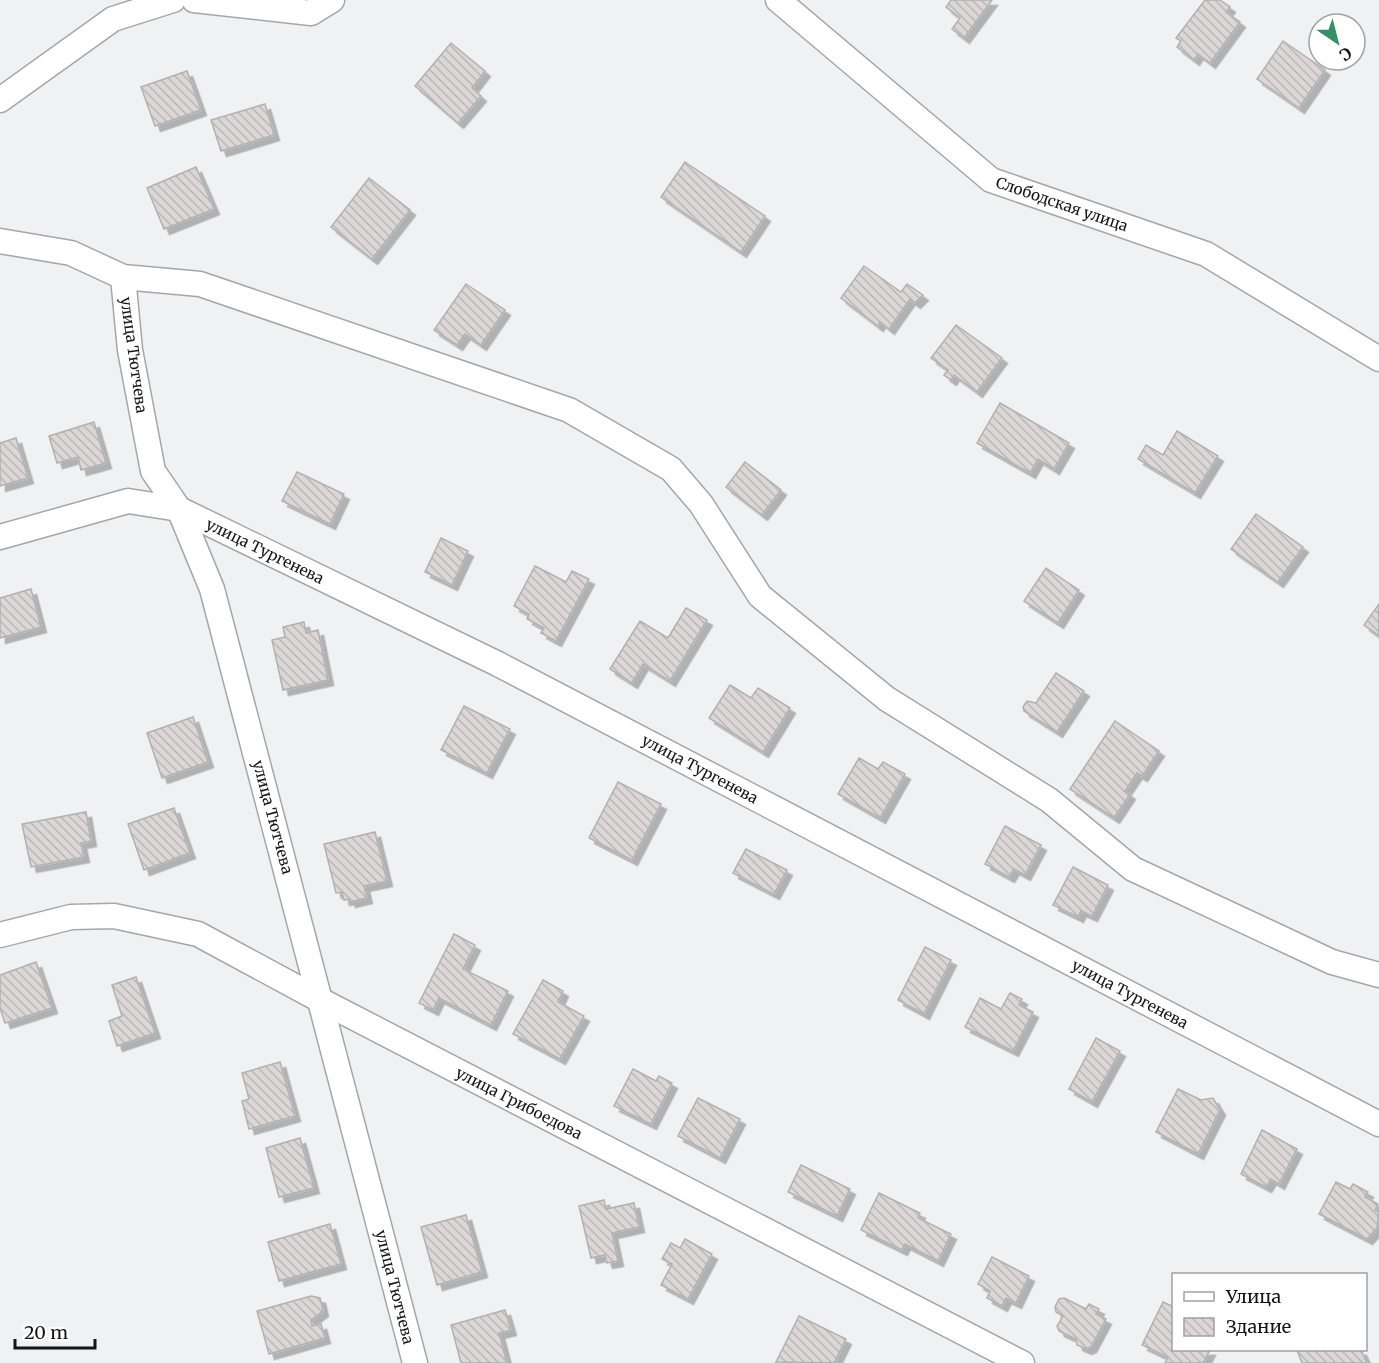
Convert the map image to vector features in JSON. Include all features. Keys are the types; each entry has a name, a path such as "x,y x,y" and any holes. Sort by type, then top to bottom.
{"street":[{"path":"0,100 113,19 173,0"},
{"path":"194,0 311,13 332,0"},
{"name":"Слободская улица","path":"778,0 991,180 1206,254 1379,359"},
{"path":"0,241 72,253 123,277 200,284 569,410 671,469 701,504 760,596 887,699 1049,800 1133,869 1332,962 1379,975"},
{"name":"улица Тютчева","path":"123,277 130,350 153,471 179,509 212,589 322,1001 415,1363"},
{"name":"улица Тургенева","path":"0,537 128,501 179,509 498,663 1379,1124"},
{"name":"улица Грибоедова","path":"0,935 71,917 114,916 198,934 322,1001 1022,1363"}],"building":[{"path":"951,0 992,0 964,38 952,29 960,18 946,7"},
{"path":"1205,0 1220,0 1230,7 1226,12 1240,22 1210,63 1198,54 1194,60 1177,47 1181,41 1176,38"},
{"path":"1283,41 1307,58 1307,72 1324,72 1299,108 1257,79"},
{"path":"451,43 485,71 472,88 481,96 458,123 415,86"},
{"path":"187,71 201,110 155,126 141,87"},
{"path":"265,104 274,135 221,151 211,120"},
{"path":"685,162 765,216 741,252 661,197"},
{"path":"196,167 214,209 164,229 147,188"},
{"path":"369,178 410,210 372,259 331,227"},
{"path":"864,266 901,292 907,284 923,295 915,303 910,299 889,329 880,322 878,326 841,298"},
{"path":"466,284 505,310 481,345 465,334 457,345 434,330"},
{"path":"956,325 1002,358 977,392 954,375 951,380 944,375 948,370 931,358"},
{"path":"1000,403 1069,443 1054,469 1038,459 1030,473 977,443"},
{"path":"94,422 106,463 81,470 78,457 57,463 49,436"},
{"path":"1177,431 1218,456 1195,493 1138,459 1146,445 1163,455"},
{"path":"16,438 28,478 0,486 0,443"},
{"path":"745,462 781,490 762,515 726,487"},
{"path":"297,472 344,494 330,524 282,501"},
{"path":"1256,514 1303,547 1278,582 1231,549"},
{"path":"441,538 468,551 452,585 425,572"},
{"path":"535,566 566,582 572,571 589,579 556,641 541,633 544,628 527,619 529,614 514,606"},
{"path":"1046,568 1079,590 1058,623 1024,601"},
{"path":"31,589 41,627 0,638 0,598"},
{"path":"1379,604 1379,636 1364,625"},
{"path":"686,608 707,620 670,681 643,664 632,683 610,669 640,621 668,638"},
{"path":"304,622 306,633 318,630 328,680 283,690 272,640 285,637 283,627"},
{"path":"1056,673 1084,691 1057,732 1024,711 1023,707 1027,701 1036,703"},
{"path":"730,685 751,698 758,688 790,708 763,752 709,718"},
{"path":"464,706 510,729 487,773 441,750"},
{"path":"193,717 208,762 162,778 147,733"},
{"path":"1115,721 1159,751 1142,776 1137,773 1125,791 1130,794 1114,818 1070,789"},
{"path":"859,758 878,769 883,762 905,774 880,818 838,794"},
{"path":"618,782 661,804 632,860 589,838"},
{"path":"174,808 190,853 144,870 128,824"},
{"path":"86,812 91,841 81,843 84,857 31,867 22,824"},
{"path":"1005,826 1041,845 1025,875 1014,869 1009,877 985,864"},
{"path":"375,832 387,881 364,886 367,898 350,902 349,899 344,900 342,892 336,893 324,844"},
{"path":"746,849 787,870 774,894 733,873"},
{"path":"1073,867 1108,885 1092,916 1081,911 1078,917 1053,905"},
{"path":"454,934 475,945 463,969 508,991 491,1025 439,998 433,1010 419,1003"},
{"path":"925,947 951,960 924,1014 898,1000"},
{"path":"36,962 52,1008 5,1023 0,1008 0,975"},
{"path":"136,977 155,1033 117,1046 109,1021 122,1016 112,985"},
{"path":"543,980 563,991 558,1002 584,1016 560,1059 513,1034"},
{"path":"1010,993 1022,999 1019,1005 1033,1012 1013,1051 965,1027 980,998 1001,1009"},
{"path":"1096,1038 1120,1051 1092,1102 1069,1089"},
{"path":"280,1062 295,1116 249,1129 242,1101 249,1099 242,1073"},
{"path":"633,1069 656,1081 659,1076 672,1083 651,1124 614,1106"},
{"path":"1178,1089 1201,1100 1213,1098 1220,1110 1198,1154 1156,1132"},
{"path":"698,1098 740,1119 720,1158 678,1136"},
{"path":"1262,1130 1297,1149 1279,1184 1271,1179 1266,1187 1241,1174"},
{"path":"300,1138 314,1188 279,1197 266,1148"},
{"path":"801,1165 850,1189 837,1216 788,1192"},
{"path":"1336,1182 1350,1189 1353,1184 1368,1192 1365,1197 1378,1204 1375,1210 1379,1212 1377,1228 1367,1239 1319,1214"},
{"path":"879,1193 920,1213 918,1218 951,1234 938,1261 905,1244 902,1250 861,1230"},
{"path":"604,1200 606,1209 634,1203 639,1227 612,1233 618,1261 607,1263 605,1255 591,1258 579,1206"},
{"path":"466,1215 482,1272 437,1285 421,1227"},
{"path":"330,1224 341,1264 279,1281 268,1242"},
{"path":"685,1239 712,1254 688,1299 661,1285 672,1264 662,1259 671,1243 680,1248"},
{"path":"992,1257 1029,1276 1016,1303 1006,1298 1002,1306 987,1298 990,1291 978,1284"},
{"path":"311,1296 320,1298 323,1311 311,1320 312,1326 321,1324 325,1338 269,1354 257,1311"},
{"path":"1064,1298 1086,1309 1089,1304 1099,1309 1096,1314 1106,1319 1091,1347 1086,1349 1077,1345 1076,1339 1059,1331 1057,1326 1063,1316 1056,1312 1055,1307 1059,1299"},
{"path":"1163,1302 1172,1306 1172,1351 1209,1351 1203,1363 1165,1363 1168,1357 1142,1345"},
{"path":"505,1310 511,1330 499,1333 507,1363 461,1363 451,1325"},
{"path":"799,1316 846,1339 834,1363 776,1362"},
{"path":"1297,1351 1361,1351 1367,1363 1302,1363"}]}
